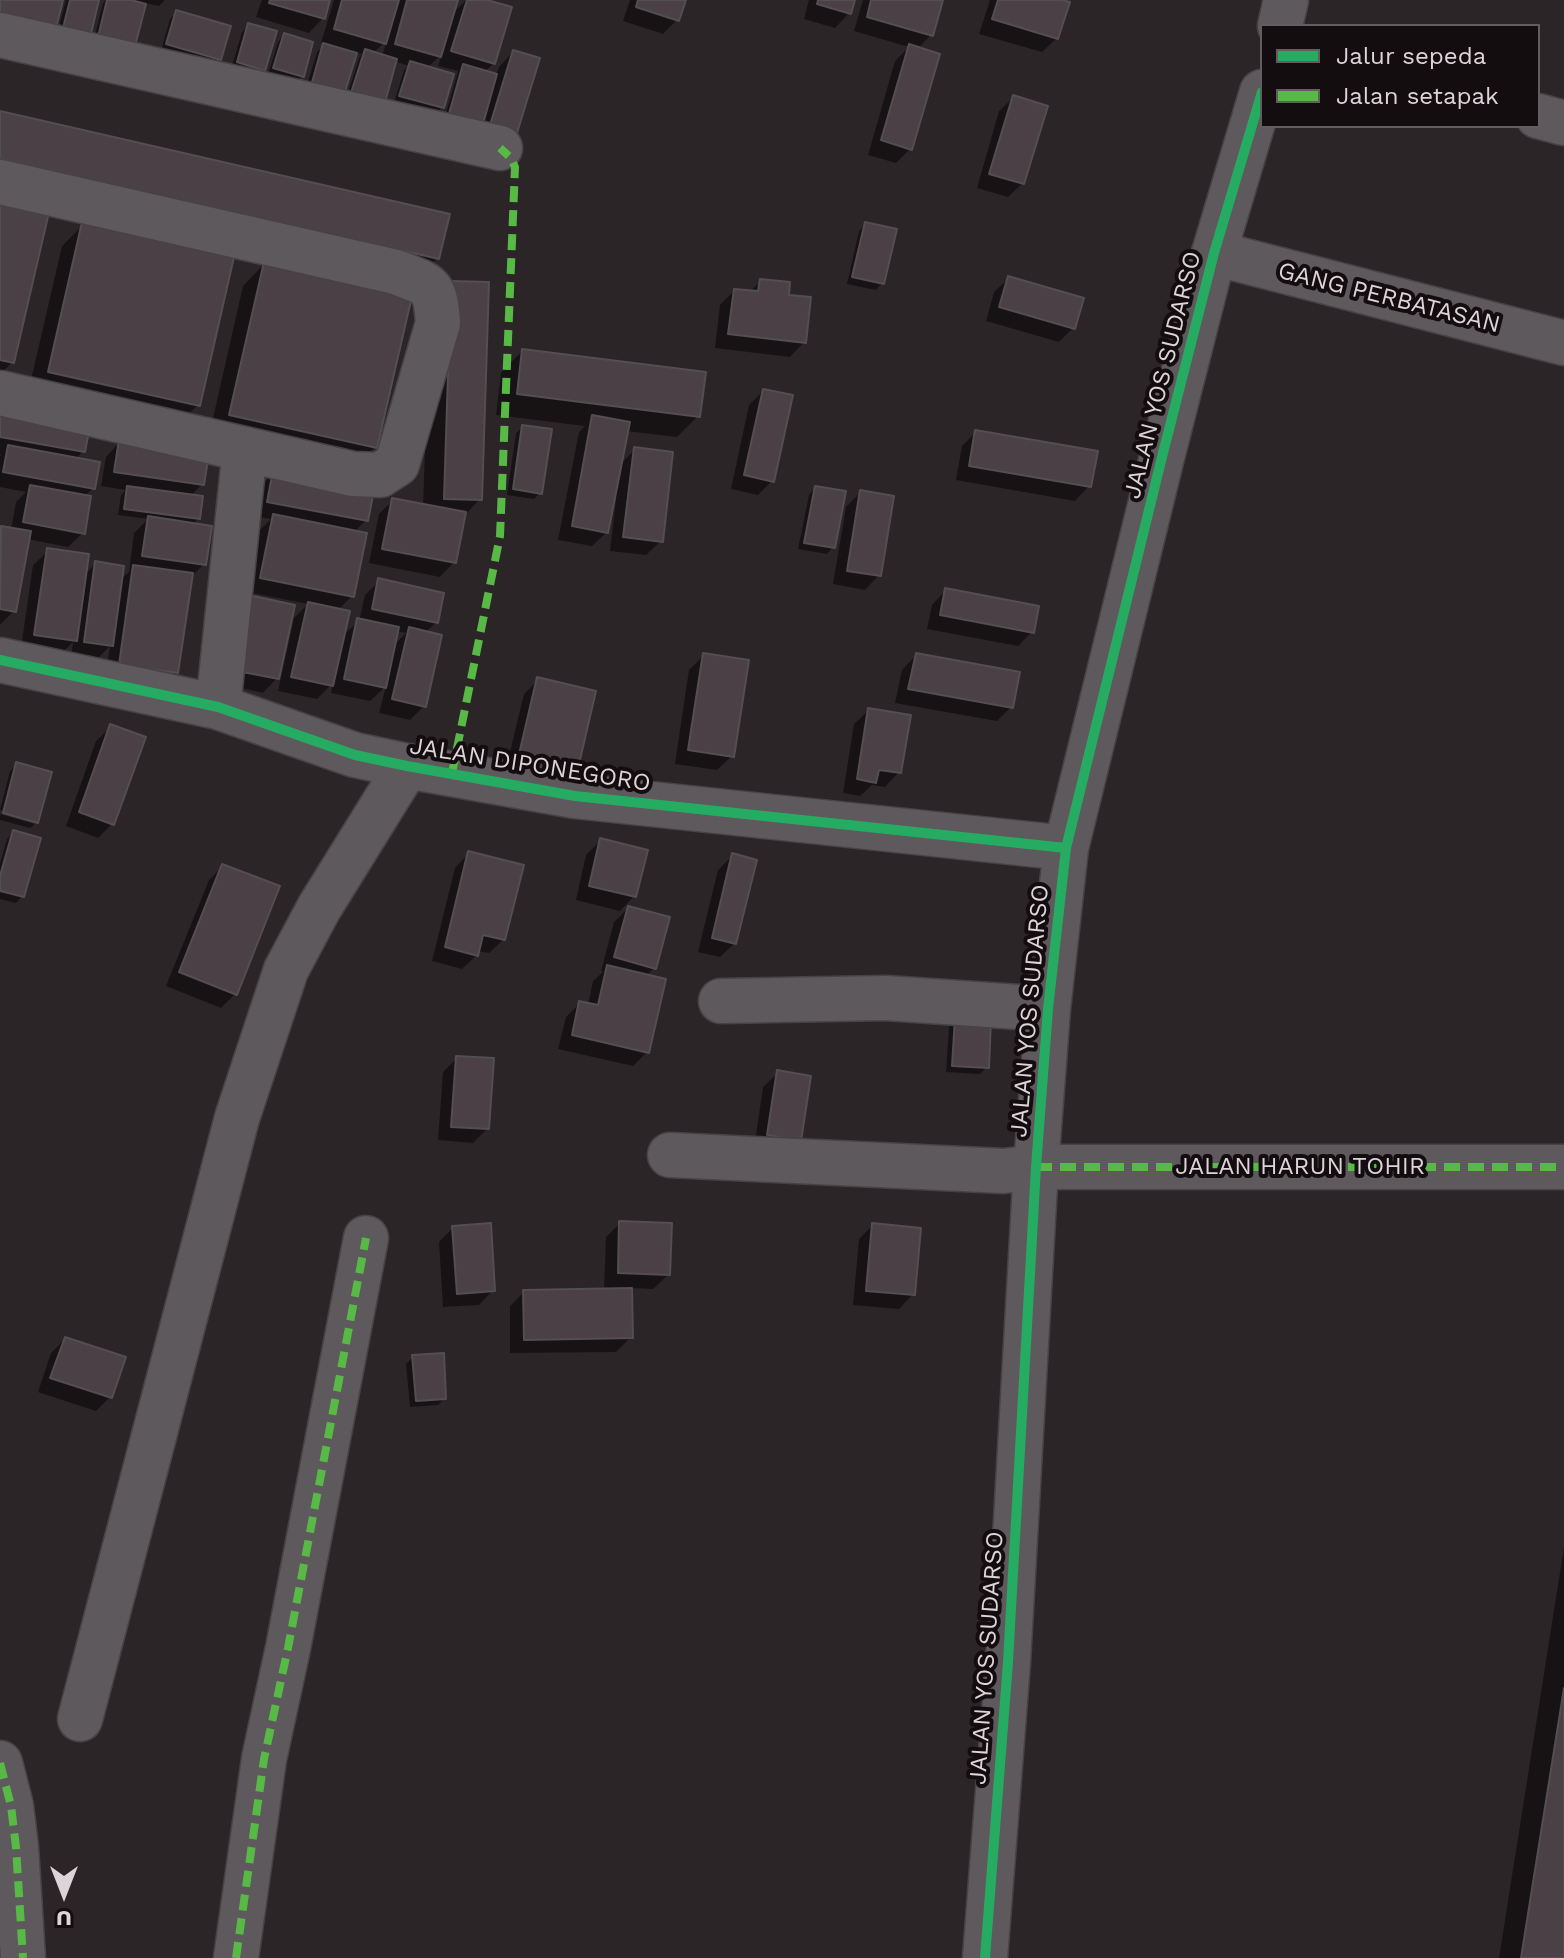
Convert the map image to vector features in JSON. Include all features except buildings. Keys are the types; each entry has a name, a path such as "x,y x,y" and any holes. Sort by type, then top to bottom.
{"street":[{"path":"1280,24 1286,0"},
{"path":"0,35 500,148"},
{"name":"JALAN YOS SUDARSO","path":"985,1958 1008,1662 1036,1167 1048,1009 1066,848 1214,253 1260,99"},
{"path":"1540,117 1564,123"},
{"path":"0,182 396,272 428,285 436,299 438,323 397,464 380,475 353,474 0,393"},
{"name":"GANG PERBATASAN","path":"1214,253 1564,343"},
{"path":"218,707 245,449"},
{"name":"JALAN DIPONEGORO","path":"0,660 218,707 355,755 575,796 1066,848"},
{"path":"80,1719 237,1118 286,970 319,908 407,766"},
{"path":"721,1001 886,998 1048,1009"},
{"name":"JALAN HARUN TOHIR","path":"670,1155 1004,1171 1036,1167 1564,1167"},
{"path":"236,1958 264,1759 366,1238"},
{"path":"0,1763 12,1820 23,1958"}],"marked path":[{"path":"452,773 500,536 515,167 511,158 500,148"},
{"path":"1036,1167 1564,1167"},
{"path":"236,1958 264,1759 366,1238"},
{"path":"0,1763 11,1806 16,1847 23,1958"}],"cycle path":[{"path":"985,1958 1008,1662 1036,1167 1048,1009 1066,848 1214,253 1260,99"},
{"path":"0,660 218,707 355,755 575,796 1066,848"}]}
